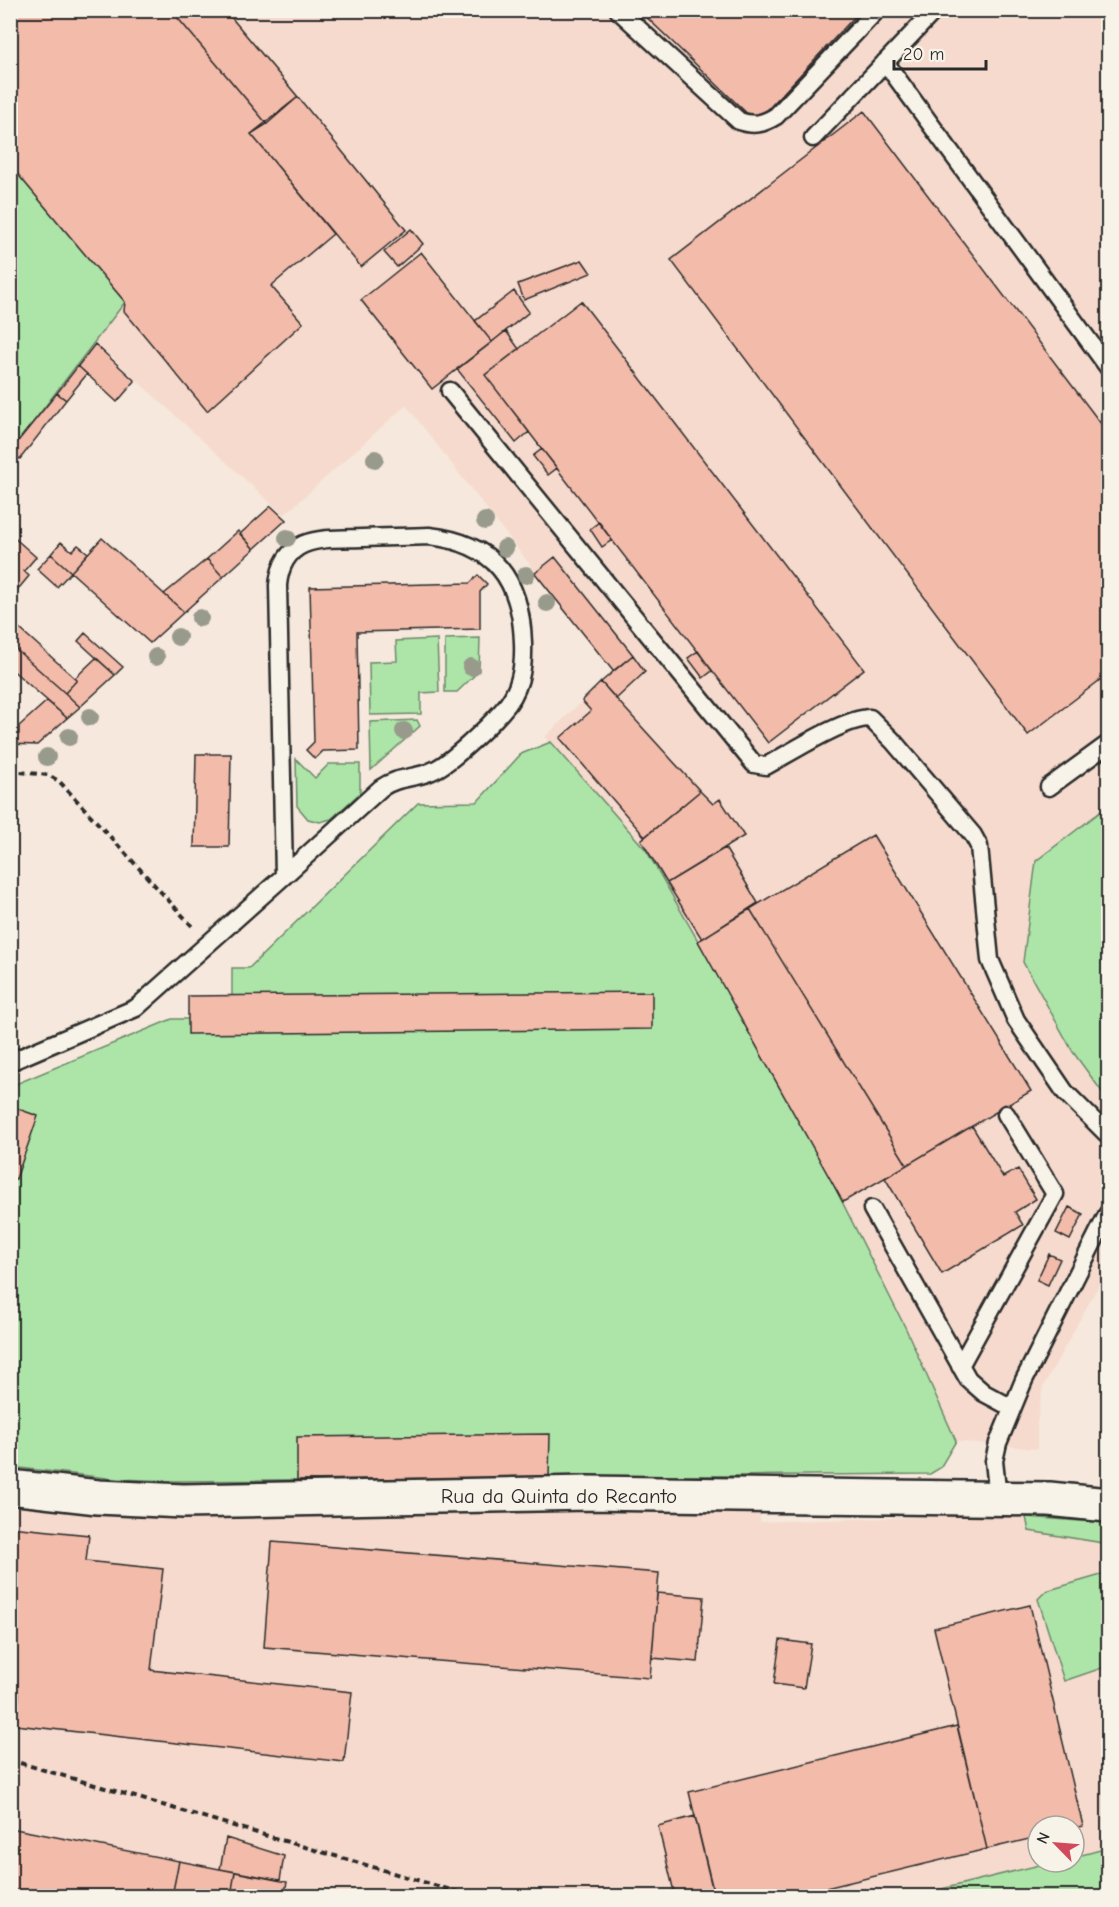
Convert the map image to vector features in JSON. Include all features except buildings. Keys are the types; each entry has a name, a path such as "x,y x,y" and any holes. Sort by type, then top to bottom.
{"street":[{"name":"Rua da Quinta do Recanto","path":"10,1487 98,1497 183,1501 588,1493 1049,1499 1108,1505"}],"lane":[{"path":"618,10 739,121 751,125 765,123 776,116 877,10"},
{"path":"813,138 934,10"},
{"path":"885,62 1108,368"},
{"path":"450,392 754,764 766,766 845,724 862,718 870,718 893,741 979,846 990,960 1016,1020 1036,1053 1065,1092 1108,1135"},
{"path":"10,1062 136,1008 391,781 423,775 445,764 500,713 514,695 521,678 523,660 519,602 509,580 494,561 475,547 452,539 429,536 323,538 300,545 284,562 278,585 284,876"},
{"path":"1049,787 1108,744"},
{"path":"960,1366 1055,1194 1006,1114"},
{"path":"872,1209 960,1366 974,1385 1012,1408"},
{"path":"998,1498 994,1461 1012,1408 1108,1213"}],"path":[{"path":"10,771 48,775 59,781 208,944"},
{"path":"10,1760 471,1896"}],"shaded area":[{"path":"10,11 1108,11 1108,1268 1043,1387 1037,1422 1037,1449 956,1441 849,1215 545,737 613,671 406,405 284,515 95,342 125,302"},
{"path":"10,1466 175,1481 758,1475 760,1522 955,1516 1048,1518 1108,1523 1108,1896 11,1896"}],"green space":[{"path":"10,165 125,302 11,451 10,451"},
{"path":"480,638 479,671 457,692 445,692 445,639"},
{"path":"437,639 439,692 421,693 421,714 370,715 369,662 397,661 396,641"},
{"path":"417,720 420,726 371,770 370,722"},
{"path":"551,742 646,850 804,1126 906,1329 956,1441 940,1468 930,1474 175,1481 116,1479 11,1467 11,1086 172,1019 188,1019 232,996 232,968 249,968 418,803 477,802 521,754"},
{"path":"296,759 315,778 329,764 360,764 360,793 331,819 320,822 308,819 297,806"},
{"path":"1108,806 1108,1100 1073,1052 1023,962 1036,861"},
{"path":"1026,1517 1108,1523 1108,1566 1103,1543 1029,1531"},
{"path":"1108,1573 1108,1666 1064,1681 1038,1599 1046,1591"},
{"path":"1108,1848 1108,1896 913,1896 1026,1868 1026,1874 1086,1874 1086,1854"}]}
